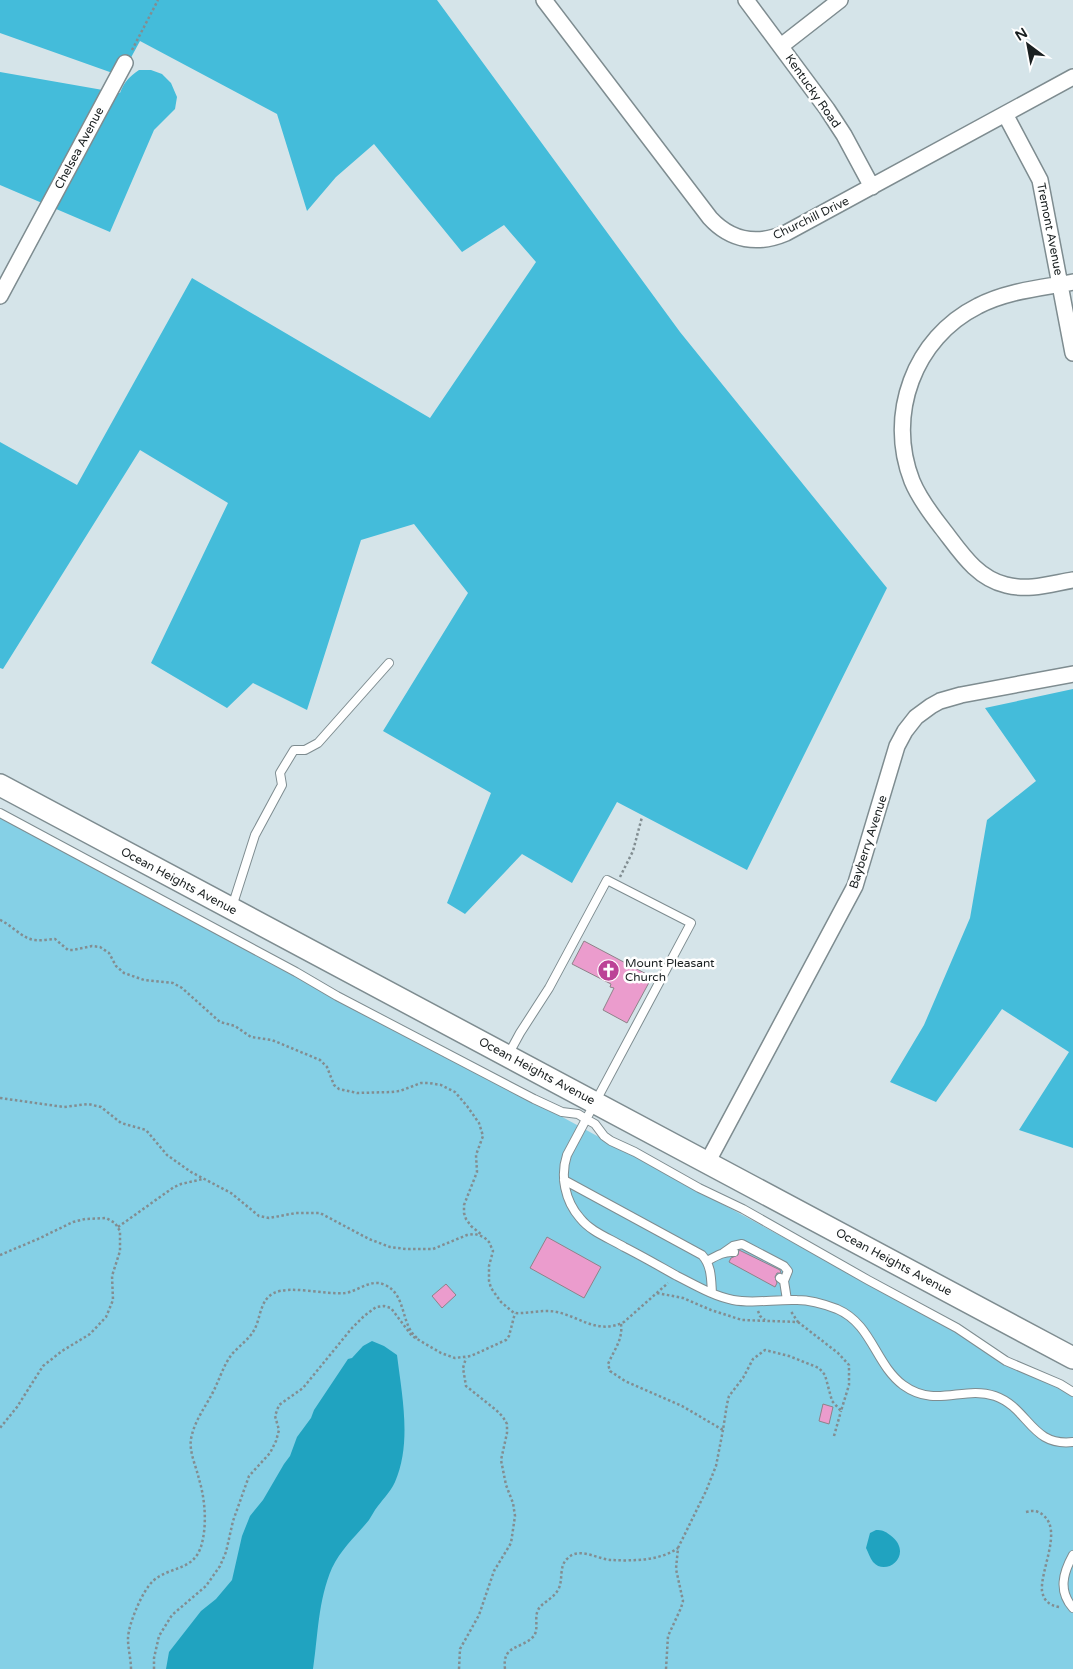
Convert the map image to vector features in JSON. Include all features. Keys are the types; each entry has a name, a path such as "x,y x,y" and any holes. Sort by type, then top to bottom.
{"main road":[{"name":"Ocean Heights Avenue","path":"0,785 508,1056 590,1111 708,1163 1073,1358"}],"street":[{"name":"Churchill Drive","path":"544,0 717,226 726,233 751,240 778,237 1073,77"},
{"name":"Kentucky Road","path":"746,0 831,115 872,187"},
{"path":"781,46 840,0"},
{"name":"Chelsea Avenue","path":"0,296 125,63"},
{"name":"Tremont Avenue","path":"1005,114 1039,176 1067,284 1073,353"},
{"path":"1067,284 992,299 966,312 946,328 924,354 912,376 903,410 902,433 906,464 916,489 932,514 975,569 996,582 1024,588 1073,580"},
{"name":"Bayberry Avenue","path":"708,1163 855,886 897,746 908,726 923,711 949,698 1073,674"}],"lane":[{"path":"232,909 255,835 282,785 280,773 294,750 305,750 318,743 389,663"},
{"path":"0,813 296,972 337,996 534,1099 562,1112 578,1114 590,1111"},
{"path":"508,1056 520,1032 550,988 607,880 691,923 568,1154 564,1180 565,1190 573,1209 585,1224 595,1231 676,1275 730,1300 743,1302 814,1301 839,1310 846,1314 868,1335 889,1372 910,1390 937,1397 978,1394 995,1397 1010,1404 1036,1431 1047,1439 1059,1442 1073,1442"},
{"path":"590,1111 595,1124 610,1141 635,1152 699,1188 743,1209 957,1328 1006,1361 1060,1384 1073,1392"},
{"path":"564,1180 692,1249 707,1261 710,1269 712,1293"},
{"path":"723,1253 733,1246 742,1244 784,1266 788,1271 782,1280 785,1300"},
{"path":"707,1261 728,1251 734,1252"},
{"path":"1070,1608 1064,1594 1063,1584 1066,1570 1073,1555"}],"path":[{"path":"125,63 158,0"},
{"path":"620,879 633,852 642,817"},
{"path":"0,920 34,940 55,939 68,950 92,946 100,947 110,953 116,966 124,973 144,980 173,983 182,988 220,1022 236,1026 251,1037 272,1040 320,1060 327,1067 334,1084 339,1089 357,1093 391,1092 429,1082 441,1085 455,1092 478,1123 483,1136 476,1155 477,1172 464,1205 464,1213 471,1226 489,1242 493,1252 489,1266 491,1288 501,1302 515,1313 548,1311 598,1326 621,1324 676,1275"},
{"path":"0,1098 64,1107 88,1104 101,1107 121,1123 146,1130 167,1155 190,1172 231,1193 259,1216 269,1218 296,1213 320,1213 369,1239 390,1247 406,1249 428,1249 443,1246 467,1235 475,1234 484,1237"},
{"path":"118,1227 174,1187 204,1179"},
{"path":"0,1255 73,1222 102,1217 111,1220 120,1231 121,1244 112,1271 113,1300 106,1317 90,1334 58,1354 44,1366 17,1407 0,1428"},
{"path":"131,1669 128,1637 137,1608 153,1581 189,1564 202,1543 204,1508 190,1442 195,1423 228,1359 255,1330 261,1310 268,1297 281,1290 332,1294 347,1293 372,1283 381,1283 396,1294 403,1306 410,1328 424,1343"},
{"path":"656,1293 683,1298 742,1320 798,1322"},
{"path":"785,1300 798,1322 838,1353 849,1365 849,1385 834,1436"},
{"path":"154,1669 154,1658 159,1636 172,1615 206,1586 220,1566 249,1476 270,1453 276,1442 279,1430 275,1416 279,1406 303,1388 352,1328 376,1307 384,1306 391,1308 408,1332 424,1343 448,1356 455,1358 466,1357 506,1340 509,1336 515,1313"},
{"path":"621,1324 622,1329 618,1346 608,1364 610,1371 625,1381 682,1406 723,1430"},
{"path":"666,1669 668,1636 683,1601 676,1569 678,1548 716,1466 729,1396 743,1378 753,1359 765,1350 788,1356 819,1368 825,1375 832,1401 841,1411"},
{"path":"459,1669 460,1650 479,1615 494,1571 511,1543 515,1516 501,1460 507,1424 496,1410 466,1386 463,1368 466,1357"},
{"path":"1026,1512 1035,1510 1040,1512 1049,1522 1052,1536 1042,1591 1043,1597 1048,1604 1070,1608"},
{"path":"505,1669 504,1661 508,1651 531,1639 536,1633 537,1611 539,1607 551,1599 558,1588 567,1558 578,1554 592,1555 609,1560 652,1558 664,1556 678,1548"}],"shaded area":[{"path":"0,0 437,0 680,332 887,588 747,870 617,802 572,883 522,854 465,914 447,903 491,793 383,731 468,593 414,524 361,540 307,710 253,683 227,708 151,663 228,503 140,450 3,669 0,668 0,442 77,485 192,278 430,418 536,262 504,225 462,252 374,144 336,177 307,211 277,114 140,41 121,76 0,33"},
{"path":"139,70 151,70 162,74 171,83 177,97 175,109 154,130 110,232 0,185 0,72 120,93 127,80"},
{"path":"1073,689 1073,1148 1019,1130 1069,1052 1002,1009 936,1102 890,1082 924,1025 970,918 987,820 1036,781 985,708"},
{"path":"0,811 1073,1395 1073,1669 0,1669"},
{"path":"372,1341 384,1346 397,1355 404,1419 403,1451 400,1467 393,1486 369,1520 344,1549 327,1580 321,1605 313,1669 166,1669 169,1652 201,1611 216,1599 232,1580 242,1536 250,1516 263,1500 290,1456 297,1437 348,1359 352,1358 363,1346"},
{"path":"876,1530 890,1535 897,1542 900,1549 896,1561 885,1567 873,1562 866,1548 870,1533"}],"building":[{"path":"584,941 652,977 627,1023 603,1010 614,988 610,987 611,984 572,964"},
{"path":"547,1237 601,1267 584,1298 530,1268"},
{"path":"739,1250 780,1270 781,1273 777,1273 775,1277 777,1283 775,1287 729,1262 731,1258 738,1255"},
{"path":"446,1284 456,1295 442,1308 432,1296"},
{"path":"823,1404 833,1407 829,1424 819,1421"}],"place":[{"name":"Mount Pleasant Church","path":"609,970"}]}
